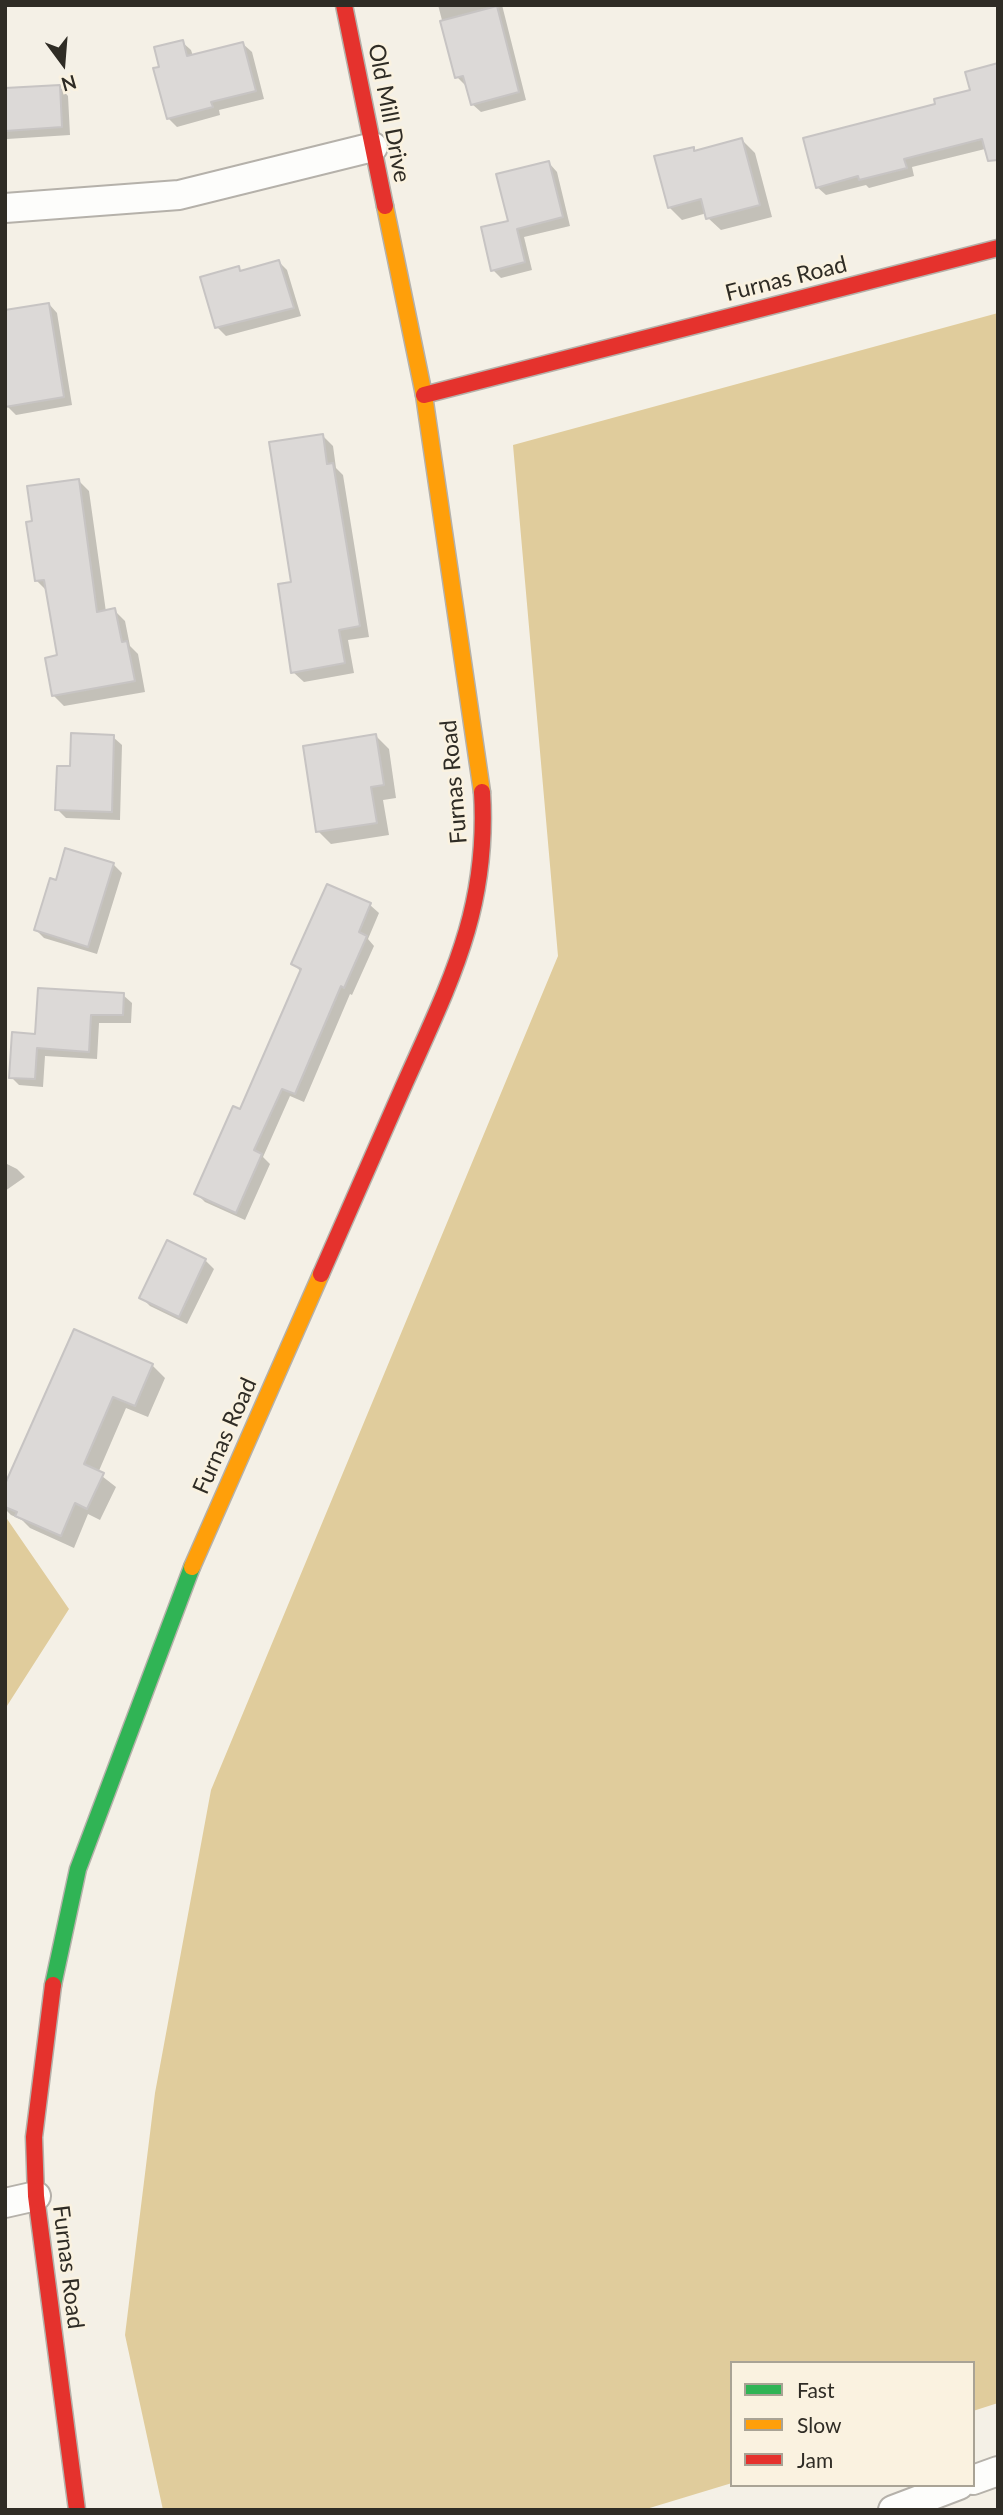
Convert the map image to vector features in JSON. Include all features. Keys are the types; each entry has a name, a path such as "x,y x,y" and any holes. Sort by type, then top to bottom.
{"street":[{"name":"Old Mill Drive","path":"345,5 390,230"},
{"path":"5,208 179,195 373,147"},
{"name":"Furnas Road","path":"77,2510 36,2196 34,2137 45,2036 63,1930 78,1868 197,1557 464,948 474,916 484,850 481,782 424,395 390,230"},
{"name":"Furnas Road","path":"424,395 998,248"},
{"path":"5,2203 36,2196"},
{"path":"975,2479 998,2471"},
{"path":"893,2510 954,2487"}],"shaded area":[{"path":"998,313 998,2403 975,2410 975,2361 730,2361 730,2484 643,2510 163,2510 125,2335 155,2093 211,1790 558,956 513,445"},
{"path":"5,1516 69,1609 5,1709"}],"building":[{"path":"497,6 519,92 471,105 463,76 455,78 440,21"},
{"path":"183,40 187,56 243,42 256,91 211,102 213,107 167,119 153,68 159,67 154,47"},
{"path":"998,63 998,160 988,161 982,139 904,159 907,168 859,180 858,176 816,188 803,138 935,104 934,99 970,90 965,72"},
{"path":"60,85 62,127 5,131 5,88"},
{"path":"742,138 760,205 706,219 701,199 668,208 654,156 694,147 694,151"},
{"path":"549,161 563,217 517,229 525,262 491,271 481,227 508,221 496,174"},
{"path":"279,260 294,308 215,328 200,277 239,266 240,271"},
{"path":"49,303 64,397 5,407 5,310"},
{"path":"323,434 327,464 333,463 360,626 339,630 345,663 291,673 278,584 291,582 269,442"},
{"path":"79,479 97,612 115,608 122,642 127,641 135,681 52,696 45,658 57,655 44,580 35,581 26,522 32,521 27,486"},
{"path":"71,733 114,735 112,812 55,810 57,766 70,766"},
{"path":"376,734 384,785 371,787 377,823 316,832 303,746"},
{"path":"65,848 114,863 88,947 34,930 50,878 56,880"},
{"path":"327,884 371,903 359,932 367,936 344,988 341,986 295,1094 282,1089 254,1150 262,1154 236,1213 194,1194 233,1106 240,1109 301,969 291,964"},
{"path":"38,988 124,993 123,1015 91,1015 89,1052 37,1048 35,1079 9,1078 12,1032 35,1034"},
{"path":"167,1240 206,1259 179,1317 139,1298"},
{"path":"74,1329 153,1364 135,1406 113,1397 84,1464 104,1473 87,1509 75,1503 61,1536 15,1516 17,1512 5,1507 5,1484"}],"traffic: fast":[{"path":"53,1985 78,1869 192,1567"}],"traffic: slow":[{"path":"385,206 424,395 482,792"},
{"path":"192,1567 321,1274"}],"traffic: jam":[{"path":"344,5 385,206"},
{"path":"424,395 998,248"},
{"path":"321,1274 437,1010 463,942 473,908 479,872 483,834 482,792"},
{"path":"53,1985 34,2137 36,2196 77,2510"}]}
